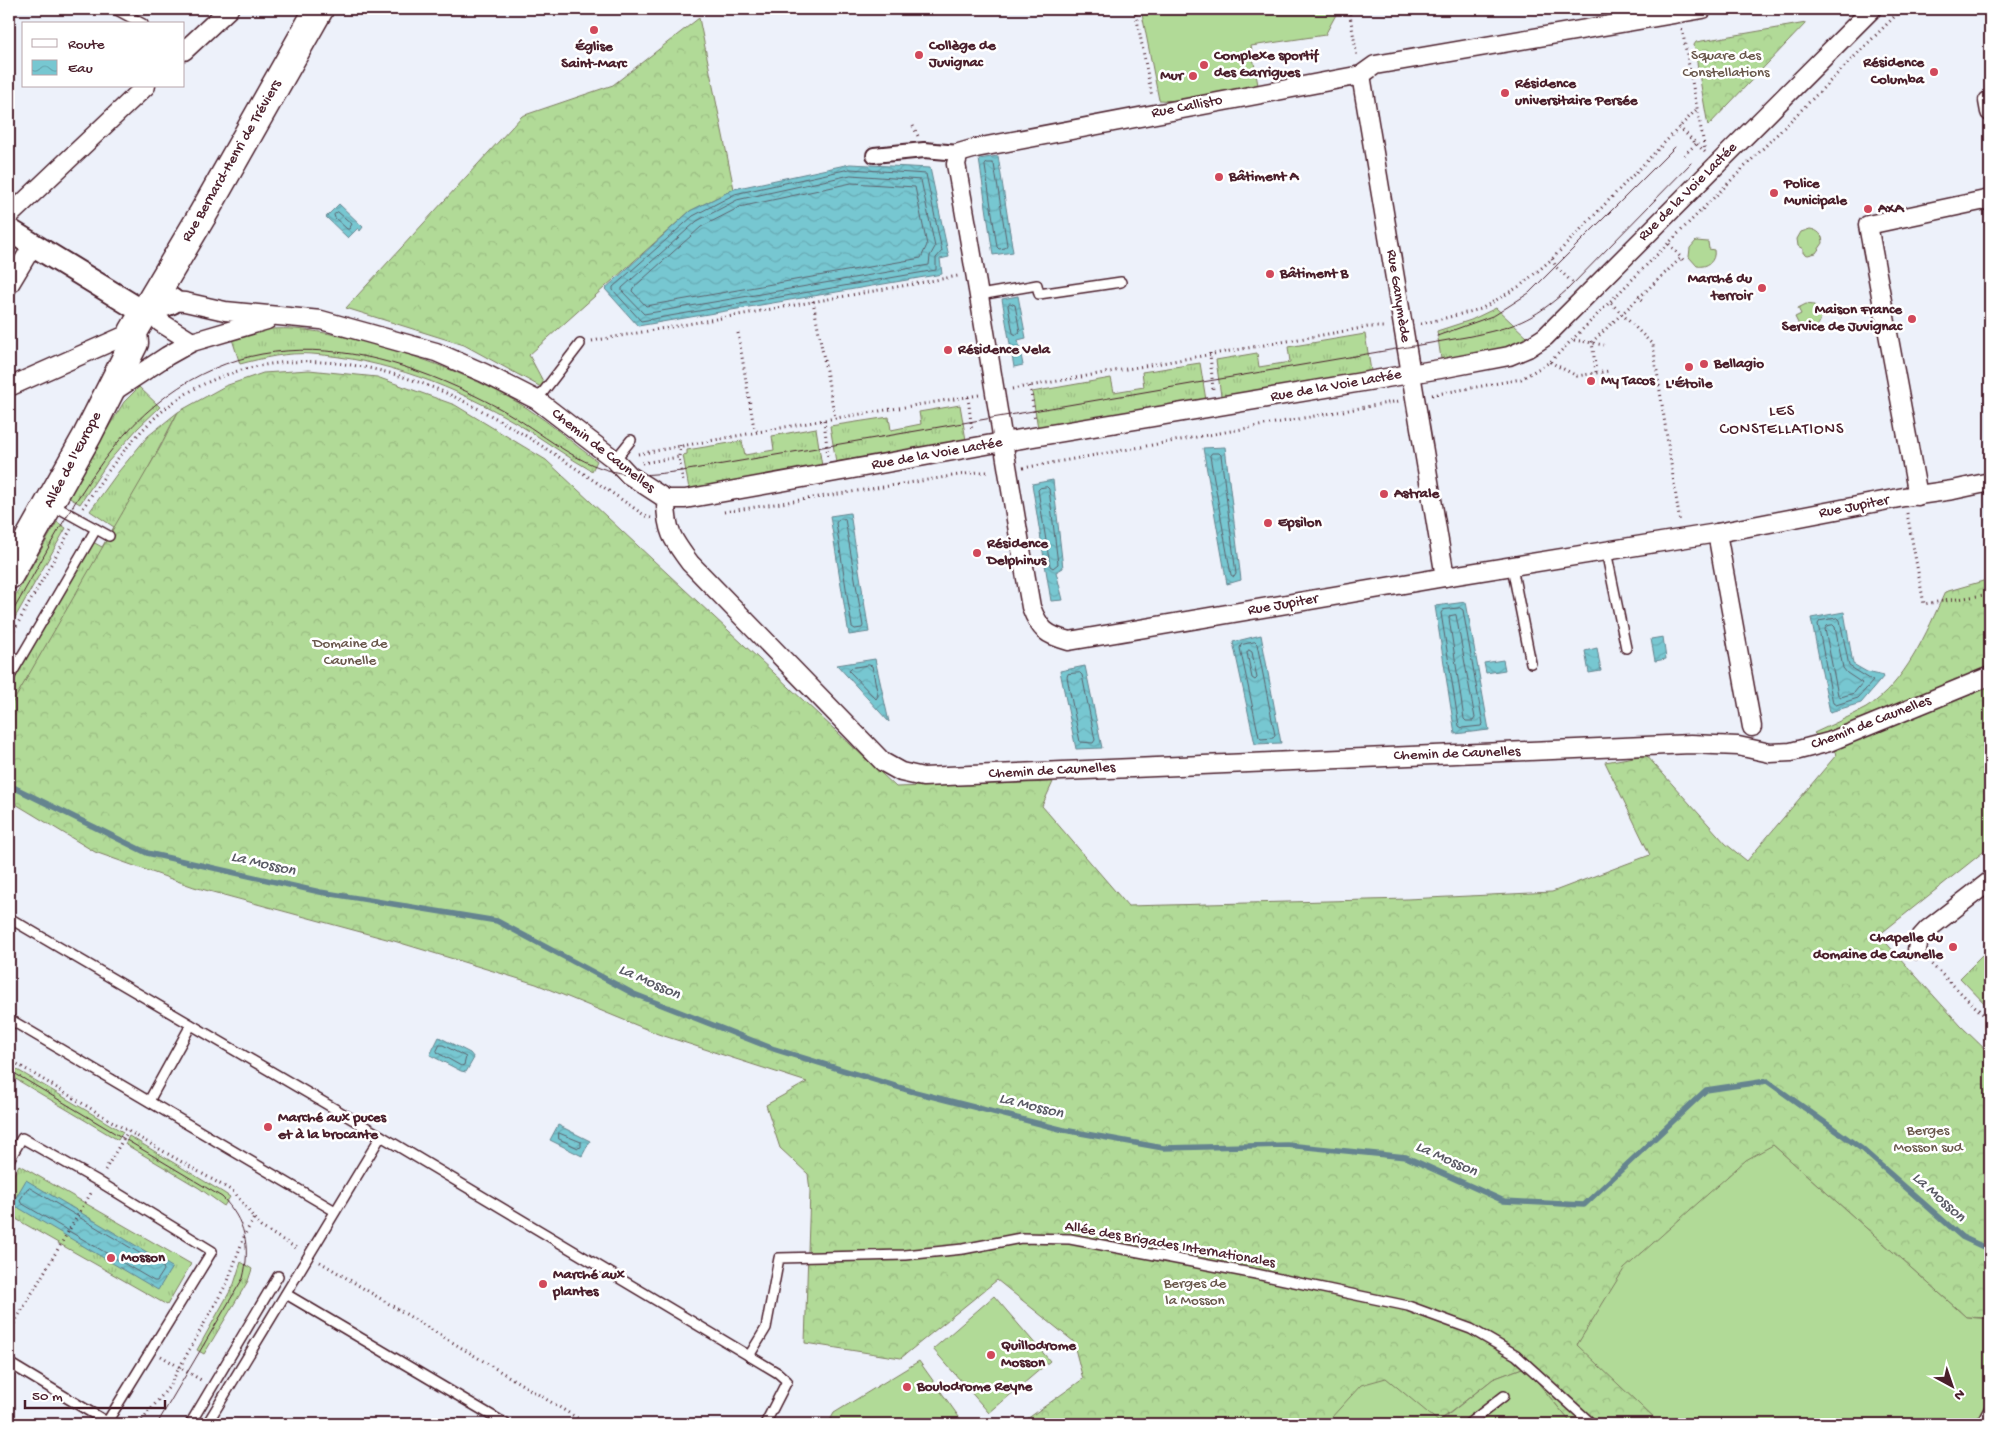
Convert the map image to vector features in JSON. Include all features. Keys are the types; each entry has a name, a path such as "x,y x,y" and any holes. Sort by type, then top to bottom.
{"main road":[{"name":"Rue Bernard-Henri de Tréviers","path":"148,322 203,214 319,9"},
{"name":"Rue Bernard-Henri de Tréviers","path":"148,322 334,9"},
{"name":"Allée de l'Europe","path":"9,576 148,322"}],"street":[{"path":"185,50 229,9"},
{"name":"Rue Callisto","path":"959,153 1155,113 1361,75 1375,65 1703,9"},
{"name":"Rue de la Voie Lactée","path":"666,500 685,499 1003,442 1509,356 1528,348 1545,336 1872,9"},
{"name":"Rue Ganymède","path":"1361,75 1445,577"},
{"path":"9,216 144,88"},
{"path":"1990,100 1988,101 1990,112"},
{"path":"874,155 924,150 959,153 956,164 980,296 1003,442"},
{"path":"1911,497 1868,225 1990,199"},
{"path":"9,230 148,322 192,342"},
{"path":"9,285 33,245"},
{"name":"Chemin de Caunelles","path":"148,322 185,302 225,311 322,320 436,352 484,373 537,400 615,460 629,475 666,500 668,528 675,542 690,563 882,762 901,772 923,777 1691,744 1738,746 1770,752 1791,752 1829,742 1990,676"},
{"name":"Chemin de Caunelles","path":"106,397 192,342 248,324 282,316"},
{"path":"9,387 148,322"},
{"name":"Rue Jupiter","path":"1003,442 1031,607 1038,624 1051,636 1069,641 1717,533 1990,482"},
{"path":"1717,533 1752,727"},
{"path":"1917,950 1919,939 1928,929 1990,881"}],"lane":[{"path":"115,9 139,22"},
{"path":"980,296 1037,285 1039,294 1121,282"},
{"path":"537,400 580,344"},
{"path":"615,460 631,440"},
{"path":"50,503 109,536"},
{"path":"9,678 96,529"},
{"path":"1606,551 1626,648"},
{"path":"1512,567 1531,663"},
{"path":"9,918 381,1136 778,1374 787,1381 766,1424"},
{"path":"9,1019 335,1211"},
{"path":"149,1100 191,1025"},
{"path":"207,1424 381,1136"},
{"path":"9,1160 22,1138 212,1251 107,1422 9,1363"},
{"name":"Allée des Brigades Internationales","path":"749,1356 766,1328 778,1258 905,1255 963,1249 1021,1238 1070,1239 1256,1274 1408,1306 1471,1329 1516,1355 1592,1424"},
{"path":"190,1424 278,1276"},
{"path":"286,1294 506,1424"},
{"path":"1468,1424 1504,1396"},
{"path":"1981,1424 1990,1407"}],"path":[{"path":"1135,9 1155,113"},
{"path":"1349,9 1361,75"},
{"path":"1424,396 1521,379 1550,362 1611,303 1902,9"},
{"path":"1679,13 1706,154"},
{"path":"1684,155 1696,144"},
{"path":"1592,342 1638,296 1682,259 1669,244"},
{"path":"1552,259 1556,267 1568,275 1585,296"},
{"path":"596,340 976,273"},
{"path":"1638,296 1645,302"},
{"path":"813,301 835,418"},
{"path":"1611,303 1653,345 1683,538"},
{"path":"738,333 754,428 757,432"},
{"path":"1573,340 1604,345"},
{"path":"1592,342 1596,372"},
{"path":"1210,353 1214,407"},
{"path":"171,405 189,392 224,375 253,367 296,361 332,362 366,367 418,382 475,407 550,452 647,517 666,519"},
{"path":"1550,362 1577,376 1609,371"},
{"path":"642,452 968,396"},
{"path":"1017,469 1406,400"},
{"path":"718,513 978,472 997,472"},
{"path":"1911,497 1924,604 1990,594"},
{"path":"1917,950 1990,1021"},
{"path":"9,1059 234,1192 261,1227 587,1424"},
{"path":"9,1332 128,1131"},
{"path":"139,1424 168,1388 180,1367 228,1281 245,1234 254,1218"},
{"path":"152,1350 200,1379"},
{"path":"9,1419 18,1424"}],"green space":[{"name":"Complexe sportif des Garrigues","path":"1141,9 1339,9 1325,35 1251,46 1258,85 1176,101 1159,100"},
{"path":"699,18 734,189 690,211 529,355 544,383 541,387 464,345 346,308 522,116 613,85"},
{"name":"Square des Constellations","path":"1806,23 1708,126 1694,45 1696,42"},
{"path":"1810,229 1820,233 1823,243 1816,253 1808,255 1803,253 1803,249 1798,246 1797,239 1801,232"},
{"path":"1696,241 1708,242 1709,249 1714,250 1714,257 1707,265 1697,266 1689,257 1690,248"},
{"path":"1806,304 1814,305 1821,315 1821,319 1815,328 1804,329 1800,327 1795,317 1801,314 1798,308"},
{"path":"1496,308 1529,339 1497,350 1441,359 1437,331 1471,320"},
{"path":"272,329 306,330 351,338 405,353 447,368 527,408 597,461 592,471 527,430 470,398 419,377 392,369 366,362 312,354 276,356 240,364 231,336"},
{"path":"1365,334 1371,371 1221,396 1216,360 1257,353 1259,367 1290,362 1288,347"},
{"path":"1200,363 1206,400 1038,428 1032,392 1111,378 1114,392 1144,387 1142,372"},
{"name":"Domaine de Caunelle","path":"309,370 377,377 455,405 546,460 896,787 1053,782 1042,806 1128,906 1407,899 1552,892 1650,855 1605,762 1646,755 1726,844 1747,861 1837,754 1814,733 1866,708 1880,698 1913,656 1931,624 1945,592 1990,579 1990,851 1987,849 1879,935 1961,1026 1990,1054 1990,1318 1966,1317 1773,1145 1577,1344 1660,1424 1572,1424 1525,1367 1493,1379 1438,1422 1385,1378 1323,1424 1020,1424 1083,1379 1073,1341 997,1280 901,1358 805,1343 810,1191 808,1174 780,1148 766,1105 807,1082 658,1034 536,984 394,941 194,887 95,852 9,800 9,709 161,446 178,412 225,386 263,373"},
{"path":"139,387 160,407 138,428 108,462 80,504 66,496 124,402"},
{"path":"960,405 966,440 836,462 830,426 889,417 891,430 921,424 919,412"},
{"path":"178,412 118,526 9,709 9,689 93,542 102,547 114,527 90,511 119,471 148,436"},
{"path":"816,428 822,466 689,489 683,455 687,454 687,450 742,441 745,455 774,450 772,436"},
{"path":"57,522 66,528 9,628 9,606"},
{"path":"1990,948 1990,1009 1960,978"},
{"path":"9,1065 123,1132 118,1140 9,1075"},
{"path":"129,1136 230,1197 224,1206 199,1188 125,1144"},
{"path":"1773,1145 1966,1317 1990,1319 1990,1424 1660,1424 1577,1345 1624,1269 1746,1160"},
{"path":"19,1165 191,1264 167,1305 9,1215 9,1183"},
{"path":"241,1262 252,1269 248,1281 204,1354 197,1350 234,1284"},
{"name":"Quillodrome Mosson","path":"994,1296 1050,1361 989,1413 933,1349"},
{"name":"Boulodrome Reyne","path":"919,1361 964,1424 828,1424 834,1413"},
{"path":"1525,1367 1572,1424 1323,1424 1330,1419 1361,1385 1386,1378 1439,1422 1493,1379"}],"water":[{"path":"998,156 1013,252 993,255 979,159"},
{"path":"850,164 930,168 949,257 940,259 942,274 638,326 605,289 690,211 734,189"},
{"path":"339,204 363,227 360,231 358,228 348,238 326,217"},
{"path":"1018,296 1026,338 1018,340 1023,365 1014,367 1002,299"},
{"path":"1225,447 1241,580 1227,584 1203,448"},
{"path":"1053,480 1063,568 1056,572 1063,600 1051,601 1032,484"},
{"path":"850,513 869,632 849,635 830,516"},
{"path":"1466,602 1489,730 1455,734 1435,606"},
{"path":"1844,612 1853,664 1867,672 1884,676 1861,703 1830,712 1811,618"},
{"path":"1261,635 1281,743 1255,744 1233,642"},
{"path":"1663,637 1666,659 1655,661 1651,639"},
{"path":"1597,648 1601,671 1589,673 1585,651"},
{"path":"875,659 889,722 837,665"},
{"path":"1503,660 1505,670 1486,673 1484,663"},
{"path":"1085,666 1102,748 1076,749 1060,671"},
{"path":"439,1037 470,1053 474,1058 466,1072 430,1055"},
{"path":"558,1125 590,1141 582,1156 550,1140"},
{"path":"26,1180 172,1267 158,1290 12,1204"}],"waterway":[{"name":"La Mosson","path":"9,785 147,853 320,892 497,921 634,994 774,1049 911,1091 1064,1130 1163,1148 1287,1145 1406,1157 1504,1201 1584,1205 1706,1090 1767,1081 1862,1149 1962,1237 1990,1250"}],"tram line":[{"path":"1437,336 1495,315 1529,293 1675,147"},
{"path":"9,618 65,518 103,461 145,414 190,381 237,360 287,351 339,352 391,363 445,382 499,408 561,448 593,465 610,471 635,475 682,471 1466,337 1497,330 1532,316 1568,289 1691,163"},
{"path":"9,1070 222,1197 230,1206 241,1225 246,1245 243,1278 157,1424"}],"place":[{"name":"Église Saint-Marc","path":"594,30"},
{"name":"Collège de Juvignac","path":"919,55"},
{"name":"Complexe sportif des Garrigues","path":"1204,65"},
{"name":"Résidence Columba","path":"1934,72"},
{"name":"Mur","path":"1193,76"},
{"name":"Résidence universitaire Persée","path":"1505,93"},
{"name":"Bâtiment A","path":"1219,177"},
{"name":"Police Municipale","path":"1774,193"},
{"name":"AXA","path":"1868,209"},
{"name":"Bâtiment B","path":"1270,274"},
{"name":"Marché du terroir","path":"1762,288"},
{"name":"Maison France Service de Juvignac","path":"1912,319"},
{"name":"Résidence Vela","path":"948,350"},
{"name":"Bellagio","path":"1704,364"},
{"name":"L'Étoile","path":"1689,367"},
{"name":"My Tacos","path":"1591,381"},
{"name":"Astrale","path":"1384,494"},
{"name":"Epsilon","path":"1268,523"},
{"name":"Résidence Delphinus","path":"977,553"},
{"name":"Chapelle du domaine de Caunelle","path":"1953,947"},
{"name":"Marché aux puces et à la brocante","path":"268,1127"},
{"name":"Mosson","path":"111,1258"},
{"name":"Marché aux plantes","path":"543,1284"},
{"name":"Quillodrome Mosson","path":"991,1355"},
{"name":"Boulodrome Reyne","path":"907,1387"}],"district":[{"name":"LES CONSTELLATIONS","path":"1782,421"}],"park label":[{"name":"Berges Mosson sud","path":"1928,1140"},
{"name":"Berges de la Mosson","path":"1195,1292"}]}
